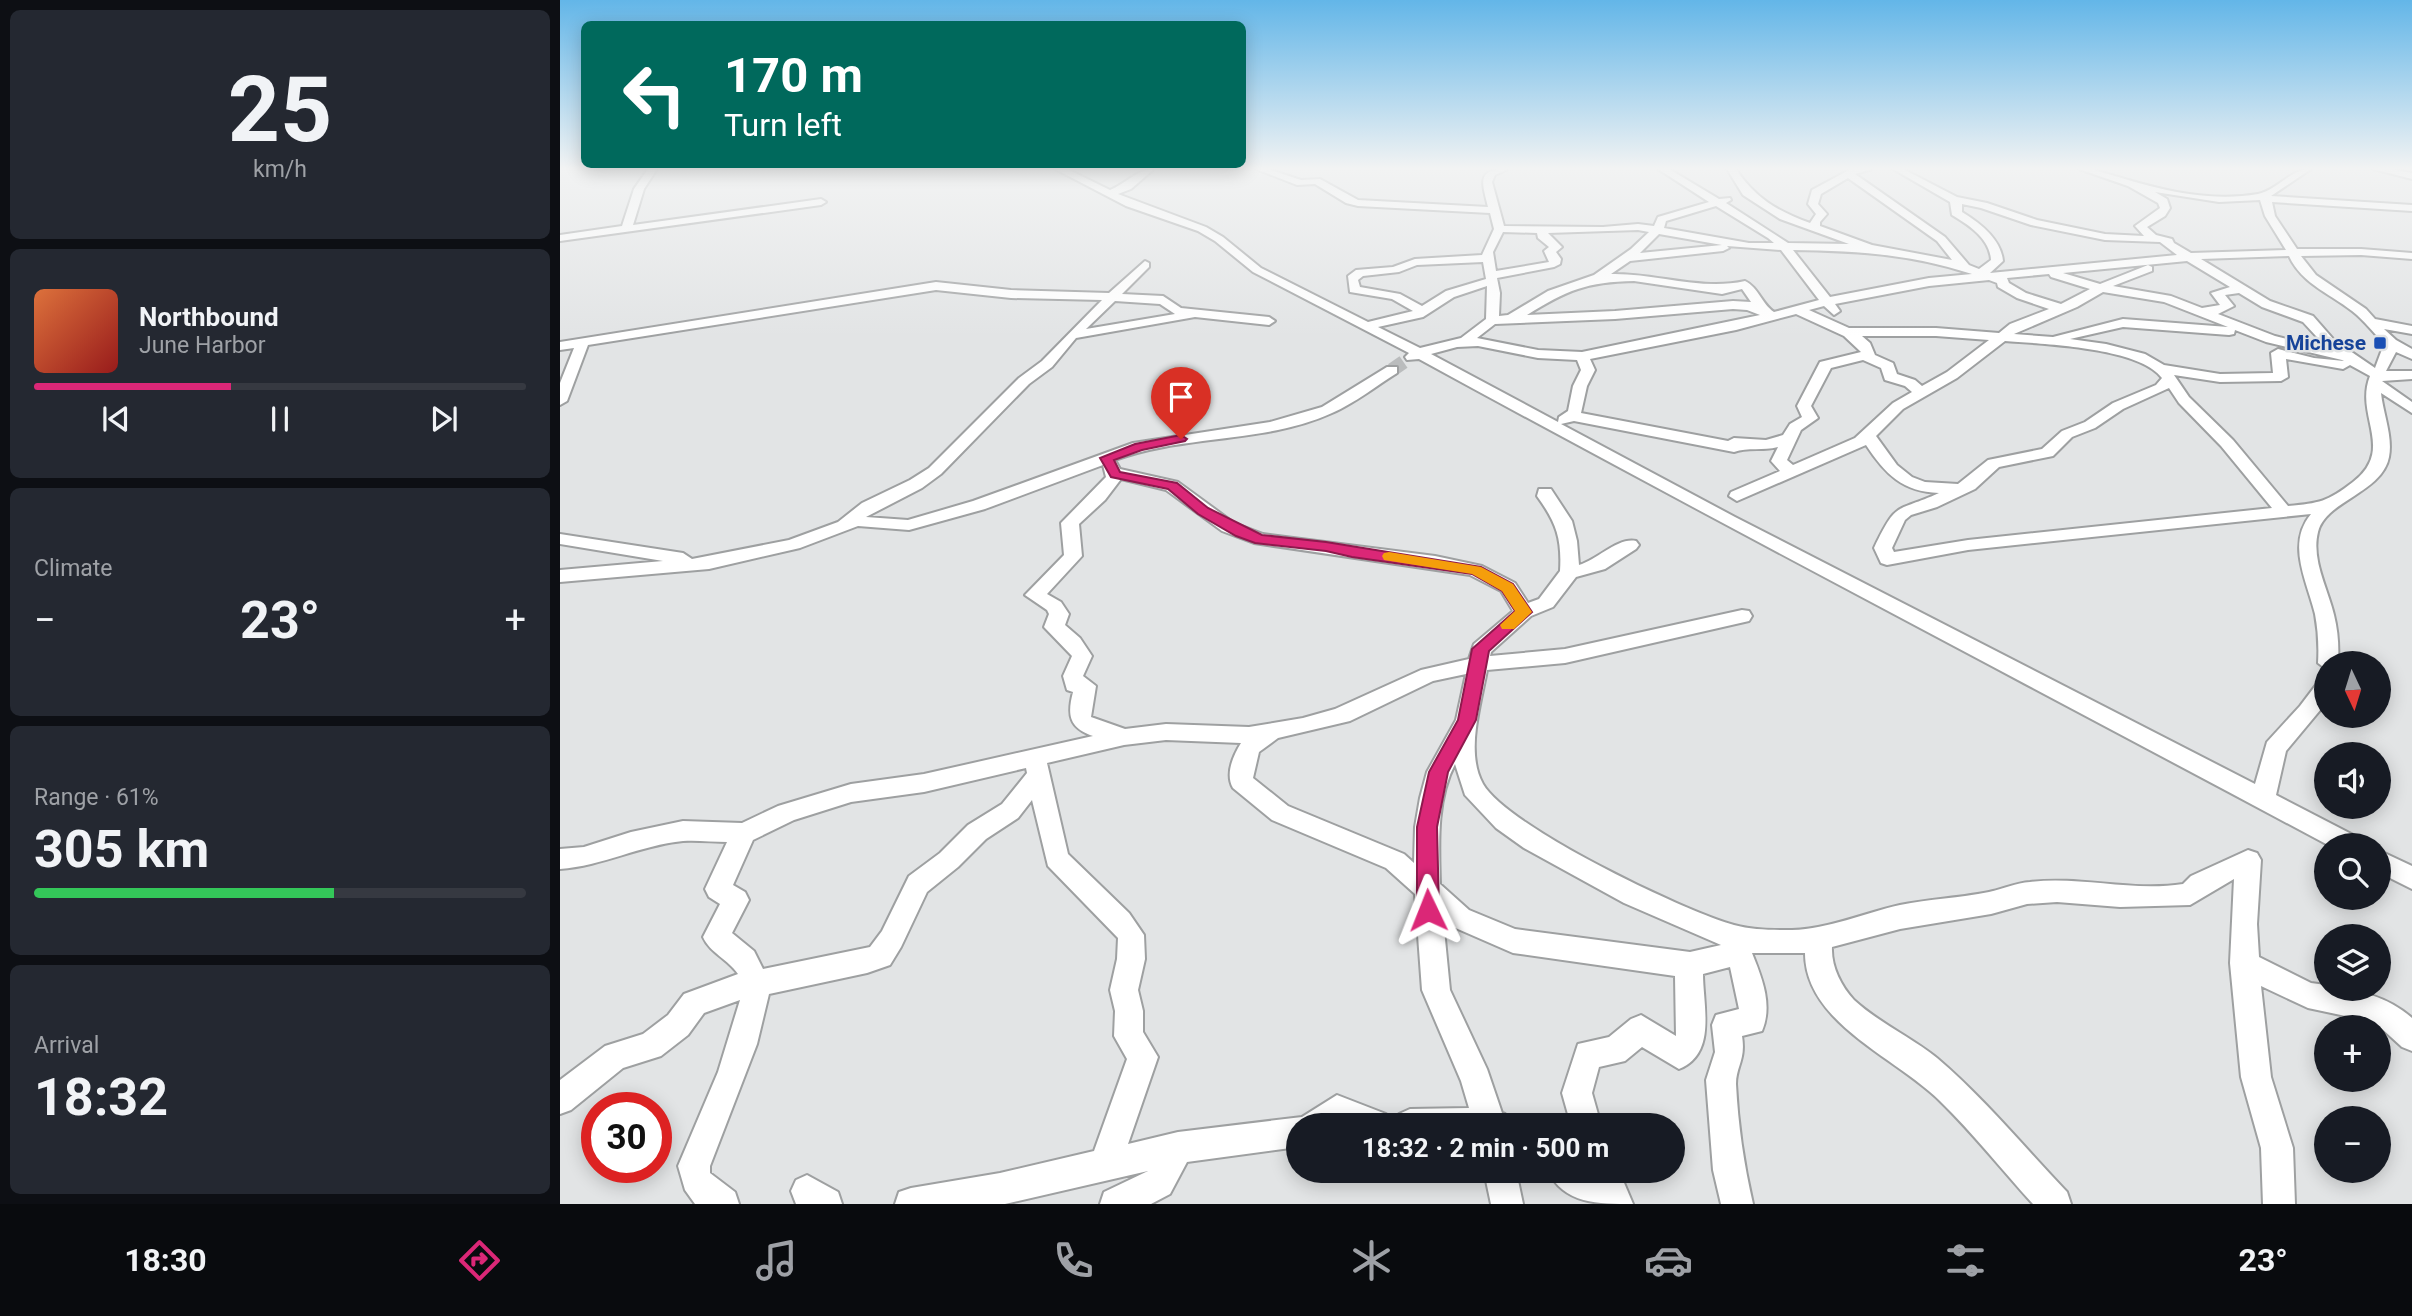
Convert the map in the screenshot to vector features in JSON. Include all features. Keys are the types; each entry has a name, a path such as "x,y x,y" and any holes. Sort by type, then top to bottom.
{"street":[{"path":"560,238 648,225"},
{"path":"1192,225 1219,239 1257,270 1366,326 1405,361 1554,425 1729,521 1895,605 2327,833"},
{"path":"1492,320 1494,293 1487,252 1499,229 1498,225"},
{"path":"1598,278 1627,258 1660,229 1661,225"},
{"path":"1754,225 1784,246 1847,332"},
{"path":"1804,225 1870,248 1986,274 2004,281 2002,284 2007,289 2061,309"},
{"path":"1921,225 1941,239 1964,267"},
{"path":"1975,225 1996,248 1997,261 1986,274"},
{"path":"2046,225 2105,237 2168,241"},
{"path":"2141,225 2152,237 2168,241 2169,245 2266,304 2308,319 2313,327 2412,409"},
{"path":"2276,225 2299,265 2312,278 2393,335 2412,355"},
{"path":"1499,229 1604,230 1638,227 1749,246"},
{"path":"846,523 909,525 1109,465 1158,442 1261,428 1305,417 1342,402 1405,361 1425,326 1450,295 1491,279 1553,264 1555,259 1550,251 1556,247 1542,236 1544,229"},
{"path":"1627,258 1749,246 1870,248"},
{"path":"1366,326 1425,326 1467,340 1582,356 1736,326 1767,314 1798,310 1903,285 1986,274 2160,261 2187,256 2292,252 2371,253 2412,257"},
{"path":"1425,326 1407,300 1393,294 1357,290 1353,288 1352,279 1360,273 1408,267 1408,263 1487,258"},
{"path":"1737,496 1868,436 1890,413 1973,361 2027,321 2061,309 2083,299 2099,287 2149,269 2160,261"},
{"path":"560,576 709,563 794,544 846,523 868,507 935,471 1145,265"},
{"path":"2048,271 2099,287 2152,296 2271,339 2332,352 2355,362"},
{"path":"1511,319 1552,294 1598,278 1650,279 1722,290 1745,285 1767,314"},
{"path":"560,346 936,286 1011,294 1163,300 1177,311 1269,321"},
{"path":"2199,313 2224,309 2228,306 2217,293 2240,289"},
{"path":"1467,340 1492,320 1615,315 1733,305 1750,306 1767,314"},
{"path":"1798,310 1847,332 1866,345 1870,351 1867,356"},
{"path":"1072,335 1169,317 1214,316"},
{"path":"2053,341 2080,331 2123,323 2262,334"},
{"path":"1847,332 1936,332 2002,337 2053,341 2133,354 2161,368 2203,421 2227,443 2283,511"},
{"path":"2329,651 2323,608 2308,558 2309,528 2330,507 2354,491 2375,470 2383,456 2374,406 2377,378 2390,358 2393,335"},
{"path":"560,401 583,342"},
{"path":"2166,375 2281,377 2278,353 2314,362 2352,366 2357,372 2377,378 2412,375"},
{"path":"1554,425 1577,411 1581,385 1588,370 1582,356"},
{"path":"1791,473 1779,461 1795,427 1810,418 1804,406 1825,365 1838,359 1867,356 1888,366 1890,377 1910,383 1922,394"},
{"path":"2166,375 2161,388 2118,406 2090,425 2067,434 2048,453 1994,463 1959,490 1900,514 1884,548 1886,559 1968,545 2330,507"},
{"path":"1572,416 1734,447 1734,443 1766,445 1791,438"},
{"path":"1868,436 1887,463 1908,483 1959,490"},
{"path":"1109,465 1172,486 1228,527 1260,540 1326,546 1475,570 1507,587 1524,612"},
{"path":"1109,465 1114,477 1108,487 1070,523 1073,556 1034,595 1057,610 1059,614 1055,627 1073,643 1082,656 1073,676 1074,685 1085,685 1077,713 1079,720 1086,725 1124,737"},
{"path":"1545,493 1559,509 1563,519 1568,537 1569,573"},
{"path":"560,539 709,563"},
{"path":"1487,1113 1476,1080 1436,990 1427,889 1427,827 1432,798 1439,772 1463,730 1481,649 1524,612 1546,603 1569,573 1598,565 1630,545"},
{"path":"560,859 584,857 631,842 683,831 744,833 786,813 851,793 1037,766 1124,737 1166,732 1249,735 1275,731 1334,718 1422,677 1479,664 1565,656 1742,616"},
{"path":"2263,799 2275,748 2314,703"},
{"path":"1463,730 1467,770 1473,789 1505,821 1533,841 1633,895 1735,945 1752,994 1754,1011 1752,1021 1726,1025 1730,1052 1721,1080 1729,1170 1737,1204"},
{"path":"1275,731 1257,738 1247,749 1241,782 1280,813 1395,861 1460,918 1514,941 1690,965 1735,945 1819,939 1900,917 1991,903 2027,893 2057,891 2120,897 2178,897 2190,894 2200,884 2248,860 2244,963 2256,1077 2277,1147 2279,1204"},
{"path":"560,1099 615,1056 651,1046 678,1025 694,1003 735,988 880,956 892,939 918,884 949,860 976,832 1010,811 1037,766"},
{"path":"1037,766 1057,859 1131,935 1131,959 1124,990 1129,1011 1129,1037 1143,1057 1105,1165"},
{"path":"723,1204 697,1184 693,1176 694,1166 739,1057 756,984 744,956 716,937 736,900 718,889 744,833"},
{"path":"2391,867 2412,878"},
{"path":"1819,939 1818,957 1827,985 1843,1008 1870,1030 1921,1064 1951,1090 2055,1204"},
{"path":"2244,963 2308,995 2372,1008 2390,1017 2412,1037"},
{"path":"1583,1113 1577,1093 1588,1054 1615,1051 1642,1029 1679,1055 1689,1046 1692,1028 1687,983 1690,965"},
{"path":"911,1204 1000,1189 1178,1148 1286,1133"},
{"path":"1116,1204 1159,1183 1178,1148"},
{"path":"1503,1183 1507,1204"},
{"path":"1579,1183 1605,1204"},
{"path":"1608,1183 1617,1204"},
{"path":"813,1204 807,1191 826,1204"}],"tunnel":[{"path":"1392,370 1405,361"}],"slow traffic":[{"path":"1389,556 1475,570 1494,579 1507,587 1524,612 1508,625"}],"place":[{"name":"Michese","path":"2380,343"}],"route":[{"path":"1181,439 1139,446 1106,458 1115,475 1172,486 1228,527 1260,540 1326,546 1475,570 1507,587 1524,612 1481,649 1467,720 1439,772 1427,827 1428,910"}]}
